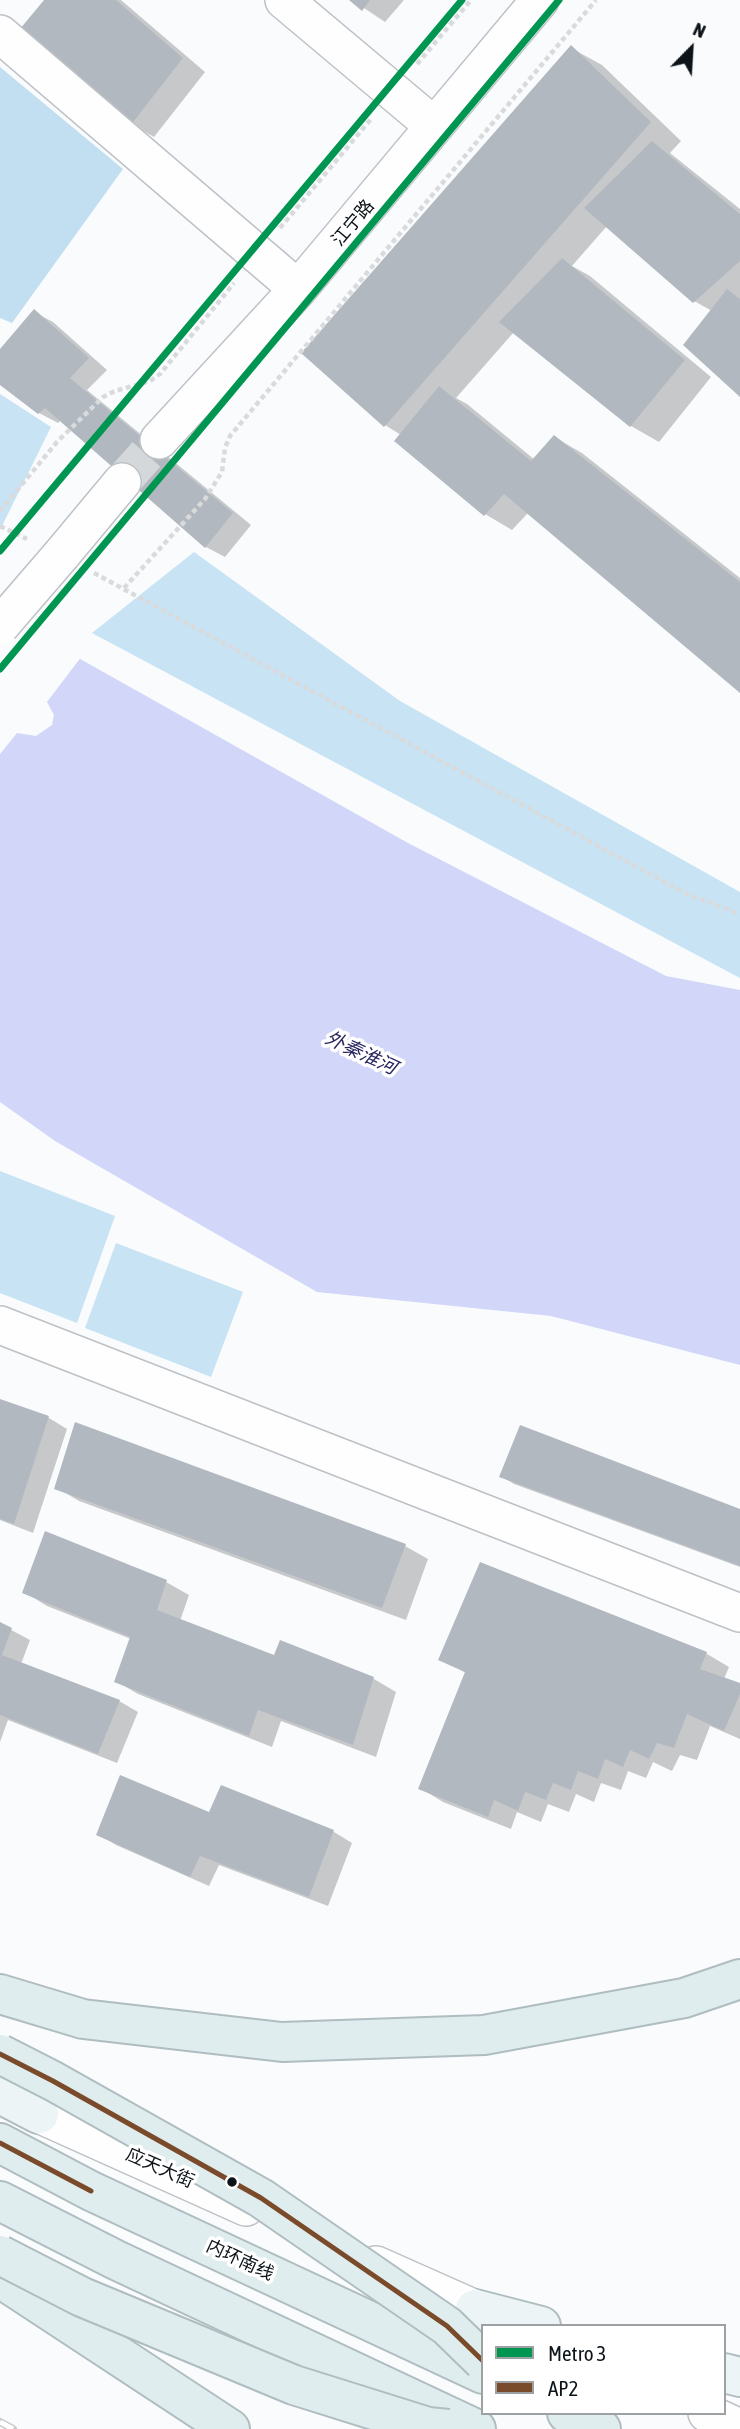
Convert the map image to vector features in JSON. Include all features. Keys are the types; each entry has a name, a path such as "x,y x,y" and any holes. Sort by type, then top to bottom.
{"highway":[{"path":"0,1994 83,2019 282,2042 484,2035 684,1998 740,1979"},
{"path":"0,2054 261,2198 447,2326 481,2359"},
{"name":"内环南线","path":"0,2143 91,2191 481,2373"},
{"path":"0,2201 116,2260 476,2429"},
{"path":"0,2255 82,2297 294,2385 428,2427 448,2429"},
{"path":"0,2278 230,2429"},
{"path":"540,2415 554,2429"},
{"path":"571,2415 601,2429"}],"main road":[{"name":"应天大街","path":"0,2094 39,2114"},
{"path":"0,2217 428,2429"},
{"path":"475,2309 533,2324"}],"street":[{"path":"284,0 434,126"},
{"name":"江宁路","path":"159,440 298,289 540,0"},
{"path":"0,34 298,289"},
{"path":"0,626 122,482"},
{"path":"0,1325 740,1614"},
{"name":"应天大街","path":"39,2114 509,2324"},
{"path":"711,2415 740,2428"}],"path":[{"path":"124,588 210,493 222,472 225,448 230,436 596,0"},
{"path":"0,526 124,588 687,894 740,914"}],"shaded area":[{"path":"0,67 123,169 12,323 0,318"},
{"path":"0,394 51,427 0,530"},
{"path":"194,552 400,701 740,892 740,978 92,633"},
{"path":"0,1171 115,1216 77,1323 0,1293"},
{"path":"116,1243 243,1292 211,1377 85,1328"}],"water":[{"name":"外秦淮河","path":"0,614 408,843 666,976 740,990 740,1365 551,1316 317,1292 55,1141 0,1102"}],"pier":[{"path":"0,610 82,656 47,702 54,715 52,725 36,736 17,733 0,754"}],"building":[{"path":"44,0 116,0 183,58 130,126 20,29"},
{"path":"349,0 370,0 362,11"},
{"path":"571,45 651,122 384,427 301,353"},
{"path":"652,141 740,214 740,261 693,303 584,208"},
{"path":"562,258 685,360 630,427 499,322"},
{"path":"727,289 740,299 740,397 683,345"},
{"path":"34,309 89,358 70,378 233,513 205,548 45,408 38,414 0,385 0,349"},
{"path":"439,386 531,461 554,435 740,582 740,693 504,494 484,516 394,441"},
{"path":"0,1399 49,1416 14,1524 0,1519"},
{"path":"75,1422 406,1544 382,1608 54,1489"},
{"path":"520,1425 740,1509 740,1566 499,1477"},
{"path":"45,1531 167,1580 157,1610 274,1655 280,1640 374,1677 353,1745 258,1710 249,1736 114,1682 130,1637 22,1593"},
{"path":"480,1562 707,1652 700,1669 740,1683 740,1694 724,1731 687,1714 674,1748 657,1743 649,1759 630,1750 623,1767 605,1759 598,1779 578,1771 571,1790 553,1783 546,1800 525,1792 518,1811 494,1800 488,1817 418,1789 465,1672 438,1660"},
{"path":"0,1622 12,1628 2,1655 120,1700 98,1754 0,1715"},
{"path":"120,1775 209,1812 221,1785 334,1830 309,1897 200,1856 190,1877 96,1835"}],"tunnel":[{"path":"122,482 159,440"}],"railway":[{"path":"0,2422 13,2429"}],"metro line":[{"name":"3","path":"0,551 462,0"},
{"name":"3","path":"0,669 559,0"}],"transit line":[{"name":"AP2","path":"0,2054 261,2198 447,2326 481,2359"},
{"name":"AP2","path":"0,2143 91,2191"}]}
